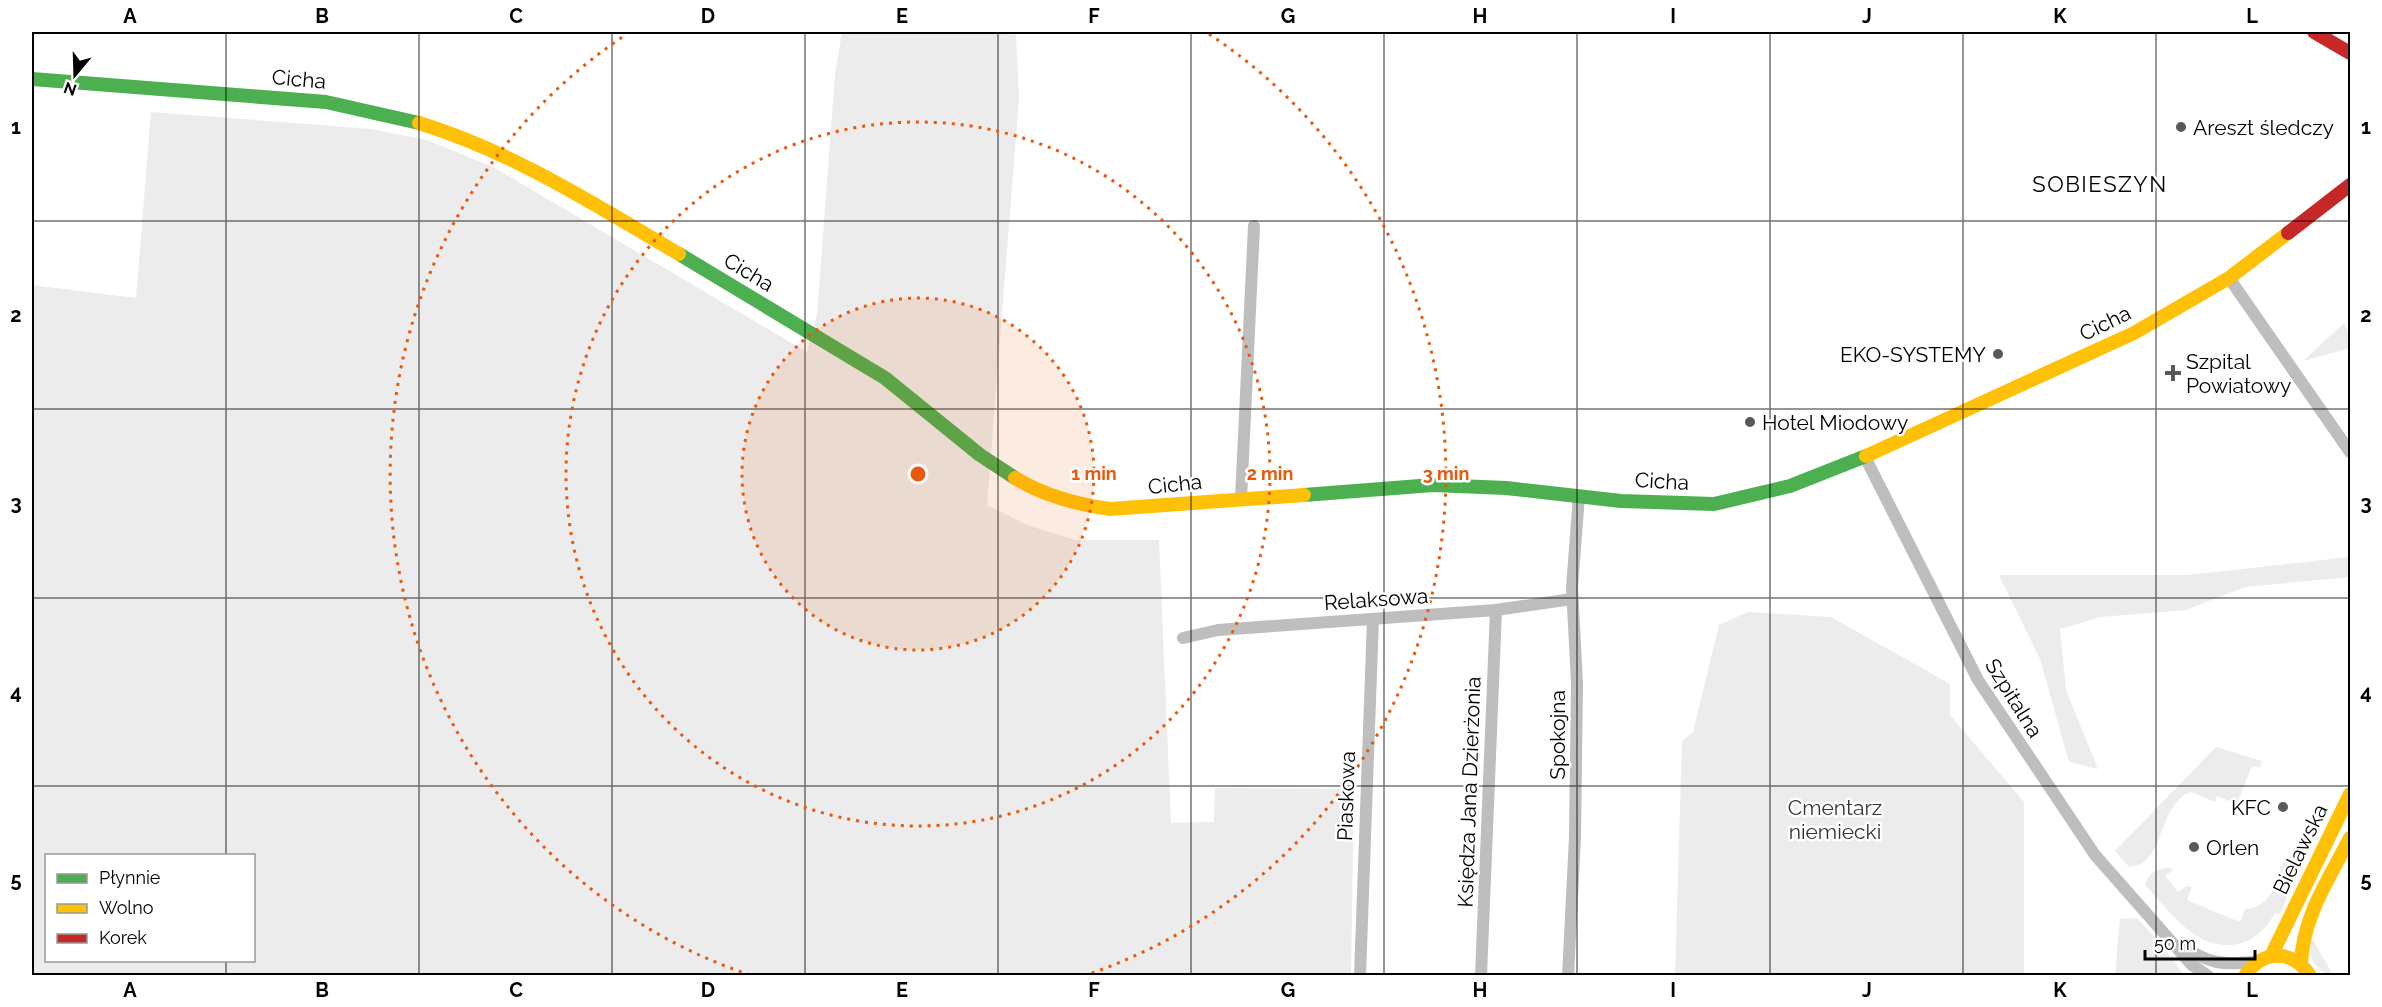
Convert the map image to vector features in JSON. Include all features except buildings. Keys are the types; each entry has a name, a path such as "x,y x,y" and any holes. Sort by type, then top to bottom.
{"street":[{"path":"2314,32 2350,53"},
{"name":"Cicha","path":"32,79 326,102 365,108 455,134 499,151 545,175 855,359 911,397 982,458 1025,487 1072,503 1110,509 1433,485 1666,503 1714,504 1807,482 1865,458 2134,333 2229,278 2350,185"},
{"path":"1241,499 1254,226"},
{"path":"2229,278 2350,452"},
{"name":"Szpitalna","path":"1865,458 1978,680 2095,855 2167,934 2191,964 2208,975"},
{"name":"Spokojna","path":"1568,975 1576,813 1577,683 1572,599 1579,496"},
{"name":"Relaksowa","path":"1183,638 1218,630 1496,610 1572,599"},
{"name":"Księdza Jana Dzierżonia","path":"1481,975 1496,610"},
{"name":"Piaskowa","path":"1360,975 1373,619"},
{"name":"Bielawska","path":"2272,954 2350,794"},
{"name":"Bielawska","path":"2301,963 2300,947 2305,927 2350,838"},
{"name":"Szpitalna","path":"2167,934 2195,955 2222,965 2254,962"},
{"path":"2245,975 2254,962 2272,954 2292,957 2301,963 2310,975"}],"green space":[{"path":"842,32 984,32 1016,35 1019,98 987,505 1027,525 1075,540 1159,540 1171,823 1214,822 1215,788 1354,789 1351,975 32,976 32,285 136,298 151,112 371,129 427,140 493,167 807,352 817,314 835,75"},
{"path":"2344,323 2350,336 2350,348 2303,361"},
{"path":"2350,557 2350,577 2245,587 2186,610 2101,617 2060,629 2066,690 2098,769 2069,762 2040,659 1999,575 2188,575"},
{"name":"Cmentarz niemiecki","path":"1748,612 1831,617 1950,684 1950,715 2024,802 2024,975 1675,975 1682,741 1693,732 1719,625"},
{"path":"2216,747 2262,761 2260,767 2252,766 2237,804 2217,796 2215,802 2191,792 2180,799 2172,809 2150,856 2141,863 2129,867 2115,851"},
{"path":"2286,856 2300,860 2301,865 2280,914 2275,913 2261,931 2242,943 2226,945 2212,943 2199,937 2176,919 2145,885 2152,873 2165,868 2174,869 2165,876 2178,892 2187,886 2192,887 2187,900 2240,922 2245,909 2262,904 2273,891"},
{"path":"2137,918 2161,944 2184,975 2115,975 2120,919"},
{"path":"2306,938 2313,940 2333,975 2321,970 2314,962"}],"traffic: fast":[{"path":"32,79 326,102 419,123"},
{"path":"679,254 885,378 980,455 1015,478"},
{"path":"1304,495 1433,485 1506,488 1621,501 1714,504 1790,486 1866,456"}],"traffic: slow":[{"path":"419,123 454,135 520,164 584,198 679,254"},
{"path":"1866,456 2134,333 2229,278 2288,233"},
{"path":"1015,478 1038,490 1061,498 1110,509 1304,495"},
{"path":"2272,954 2350,794"},
{"path":"2301,963 2307,929 2318,898 2350,838"},
{"path":"2245,976 2260,961 2278,956 2295,961 2310,976"}],"traffic: jam":[{"path":"2314,32 2350,53"},
{"path":"2288,233 2350,185"}],"place":[{"name":"Areszt śledczy","path":"2181,127"},
{"name":"EKO-SYSTEMY","path":"1998,354"},
{"name":"Szpital Powiatowy","path":"2173,373"},
{"name":"Hotel Miodowy","path":"1750,422"},
{"name":"KFC","path":"2283,807"},
{"name":"Orlen","path":"2194,847"}],"district":[{"name":"SOBIESZYN","path":"2100,184"}]}
